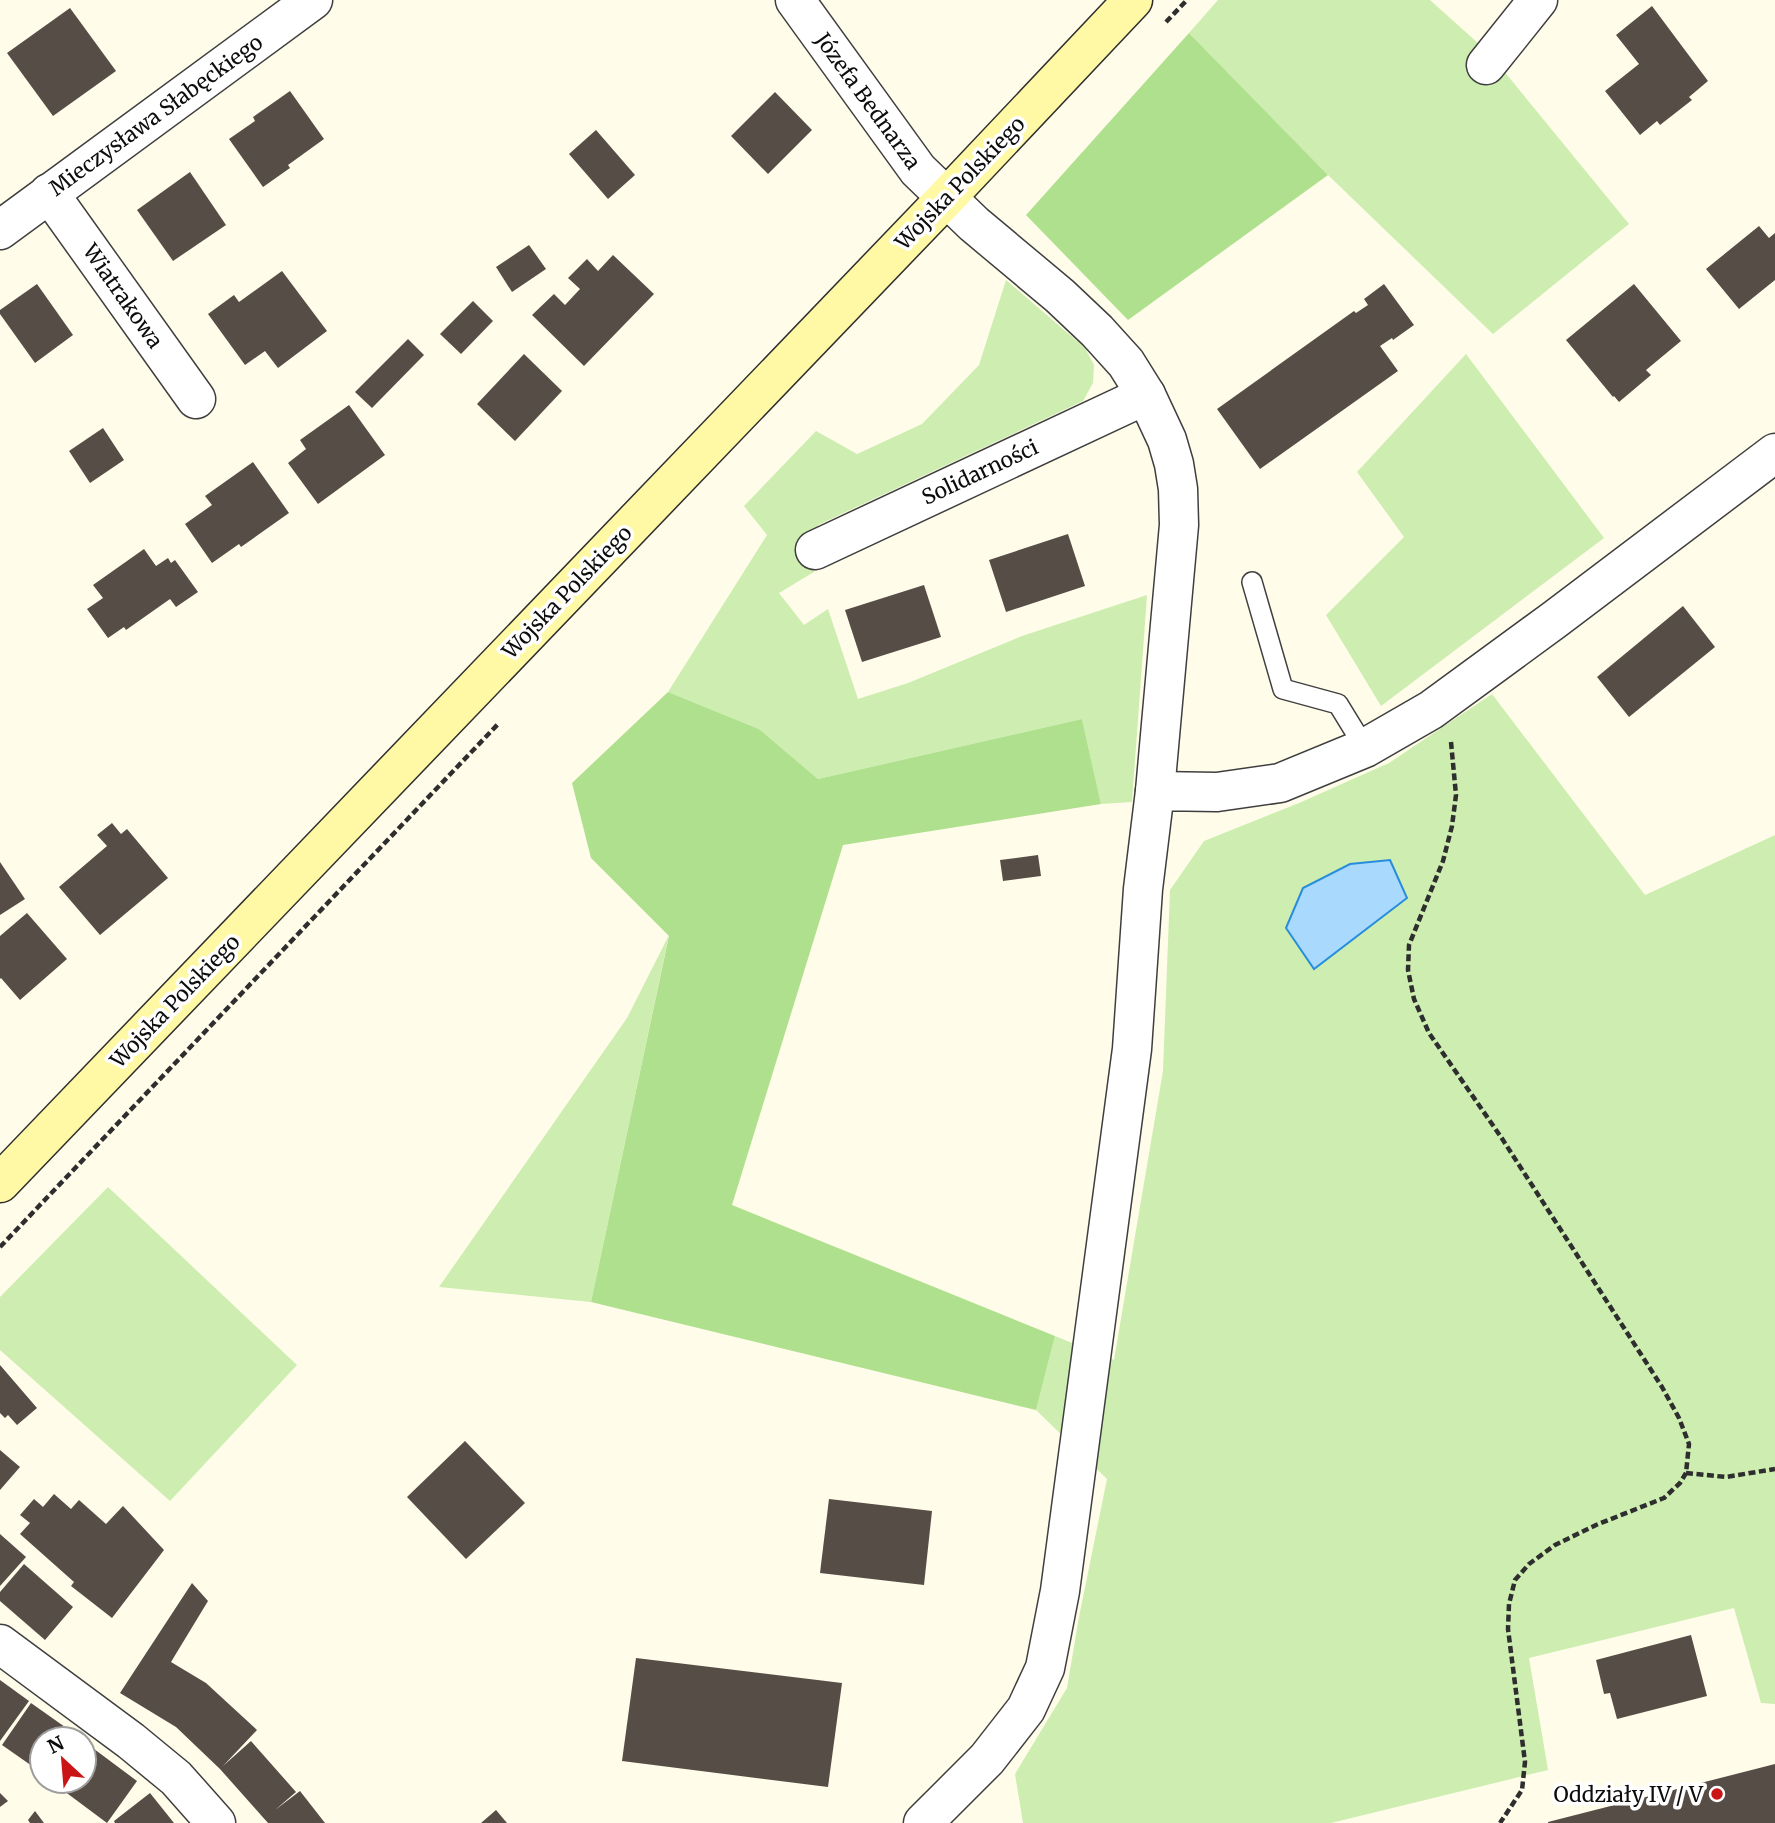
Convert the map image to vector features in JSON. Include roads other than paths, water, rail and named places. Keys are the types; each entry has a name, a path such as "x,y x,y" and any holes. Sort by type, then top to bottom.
{"street":[{"name":"Mieczysława Słabęckiego","path":"0,230 313,0"},
{"name":"Józefa Bednarza","path":"795,0 918,170 974,224 1060,296 1126,363 1146,395 1167,440 1178,489 1179,525 1155,791 1143,889 1132,1049 1060,1591 1045,1668 1026,1709 987,1759 923,1823"},
{"name":"Wojska Polskiego","path":"0,1183 1133,0"},
{"path":"1486,65 1538,0"},
{"name":"Wiatrakowa","path":"49,193 196,399"},
{"name":"Solidarności","path":"815,550 1146,395"},
{"path":"1155,791 1217,792 1280,783 1365,748 1436,706 1775,453"},
{"path":"0,1644 131,1741 176,1778 216,1823"}],"lane":[{"path":"1252,582 1283,689 1338,704 1365,748"}],"water":[{"path":"1390,860 1407,898 1314,969 1286,928 1303,888 1350,864"}],"place":[{"name":"Oddziały IV / V","path":"1717,1794"}]}
